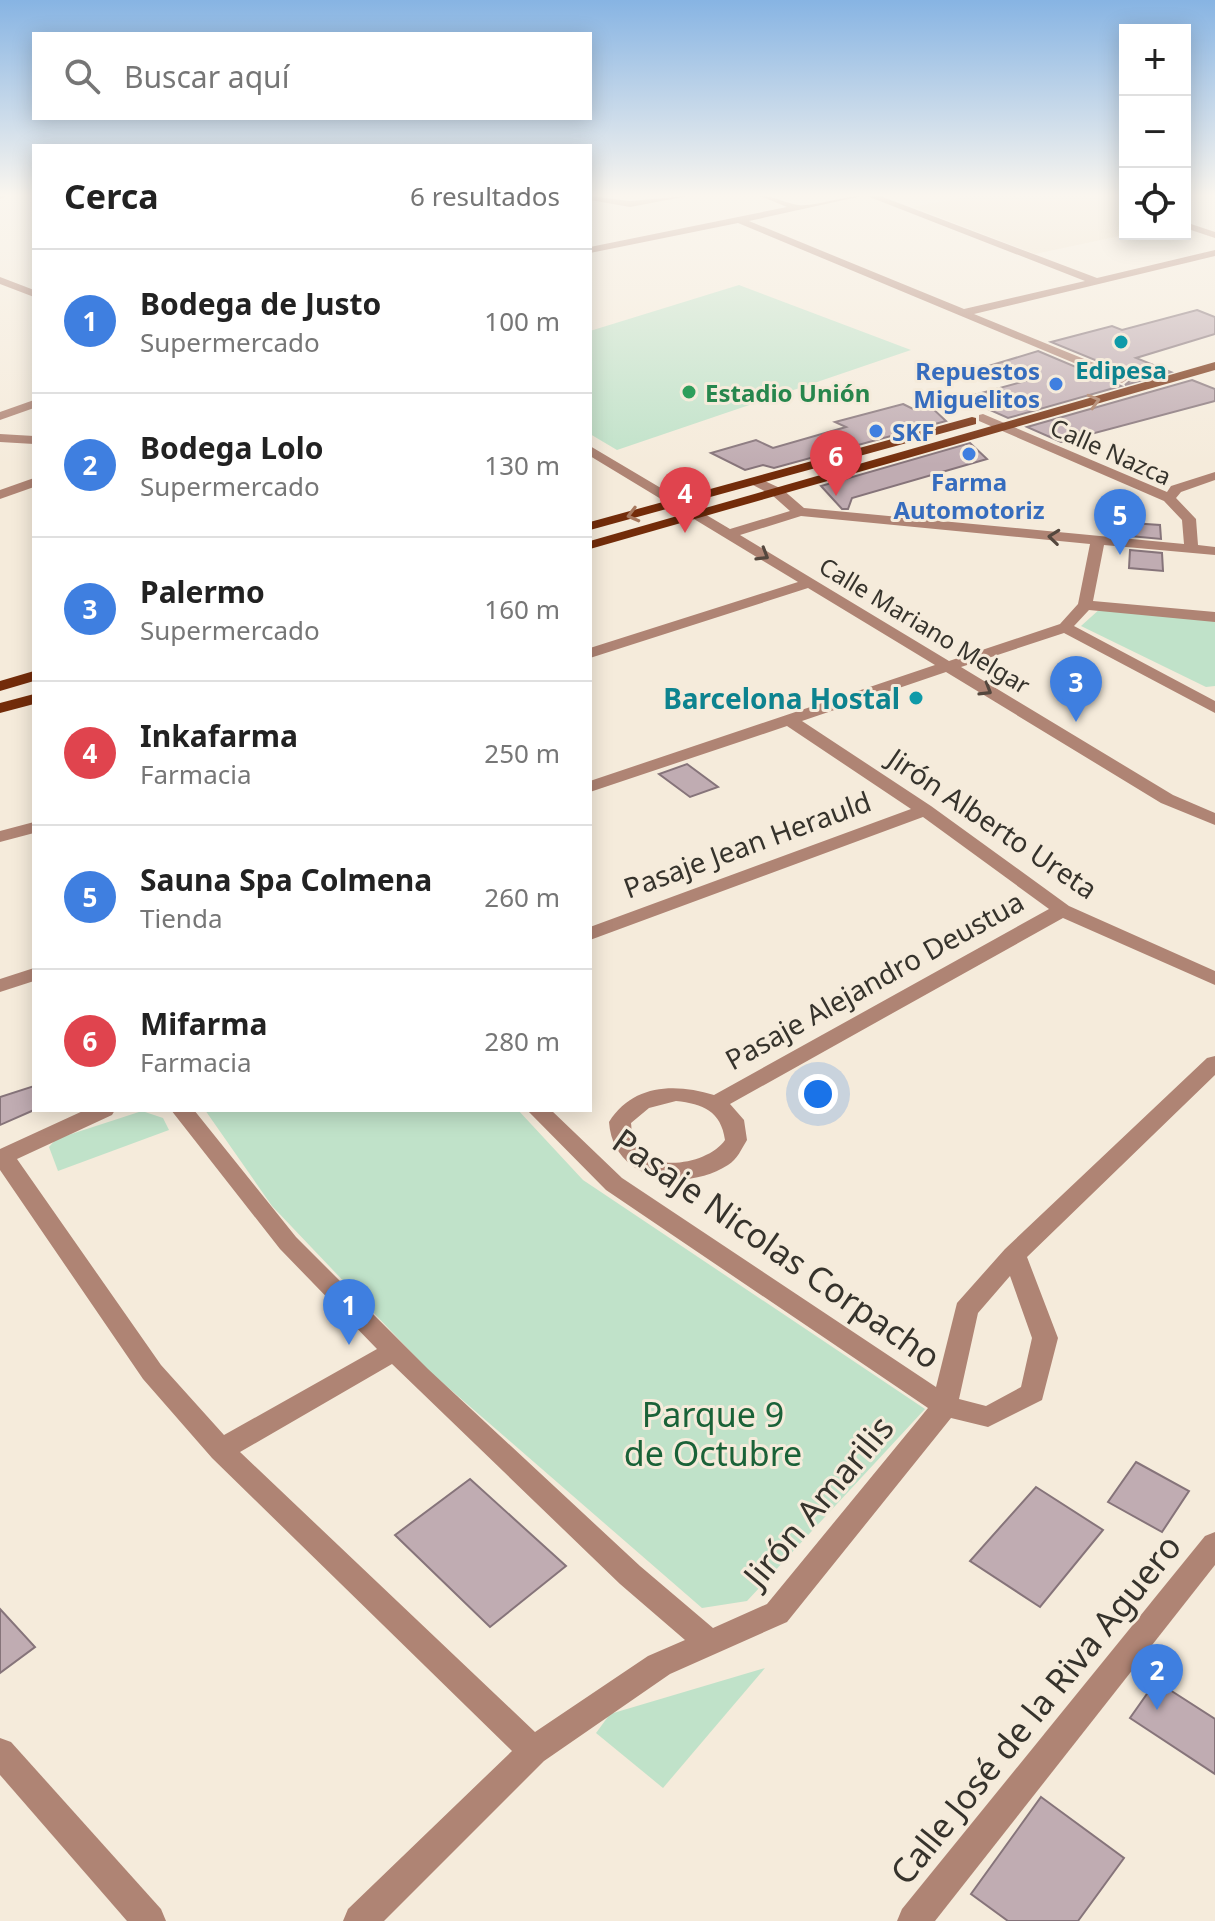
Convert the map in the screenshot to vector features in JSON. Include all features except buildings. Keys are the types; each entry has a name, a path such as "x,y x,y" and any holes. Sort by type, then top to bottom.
{"main road":[{"path":"592,525 1215,353"},
{"path":"592,544 1215,366"},
{"path":"1163,368 1183,375"},
{"path":"0,686 32,677"},
{"path":"0,708 32,700"}],"street":[{"path":"897,286 1122,379"},
{"path":"963,313 1076,286"},
{"path":"0,416 32,405"},
{"name":"Calle Nazca","path":"983,418 1169,498 1189,519 1191,549"},
{"path":"0,438 32,440"},
{"name":"Calle Mariano Melgar","path":"592,451 1167,799 1215,820"},
{"path":"1169,498 1176,489 1215,476"},
{"path":"756,481 777,492 800,512"},
{"path":"0,495 32,483"},
{"path":"727,534 800,512 1215,551"},
{"path":"592,786 1065,627 1085,605 1098,541"},
{"path":"592,652 810,583"},
{"path":"1085,605 1215,617"},
{"path":"1065,627 1215,708"},
{"name":"Jirón Alberto Ureta","path":"790,721 925,810 1062,910 1215,979"},
{"name":"Pasaje Jean Herauld","path":"592,933 925,810"},
{"path":"0,837 32,828"},
{"name":"Pasaje Alejandro Deustua","path":"716,1103 733,1120 736,1140 723,1158 698,1170 666,1170 638,1160 622,1143 620,1122 634,1105 659,1094 689,1094 716,1103 1062,910"},
{"path":"0,986 32,975"},
{"name":"Jirón Amarilis","path":"360,1921 533,1751 659,1665 777,1613 945,1406 966,1310 1014,1255 1215,1063"},
{"path":"100,1112 1,1157 152,1372 221,1450 533,1751"},
{"path":"184,1112 288,1243 394,1351 630,1575 711,1644"},
{"name":"Pasaje Nicolas Corpacho","path":"540,1112 614,1184 945,1406"},
{"path":"945,1406 988,1417 1033,1393 1045,1338 1014,1255"},
{"path":"221,1450 394,1351"},
{"name":"Calle José de la Riva Aguero","path":"914,1921 1215,1544"},
{"path":"0,1752 149,1921"}],"green space":[{"name":"Estadio Unión","path":"741,286 911,350 617,450 592,435 592,330"},
{"path":"1101,608 1215,620 1215,686 1206,687 1081,626"},
{"path":"139,1112 163,1118 169,1130 58,1171 49,1147 56,1139"},
{"name":"Parque 9 de Octubre","path":"206,1112 520,1112 583,1180 925,1409 747,1601 702,1608 429,1371 272,1206"},
{"path":"765,1668 663,1788 596,1733 610,1714"}],"place":[{"name":"Edipesa","path":"1121,342"},
{"name":"Repuestos Miguelitos","path":"1056,384"},
{"name":"Estadio Unión","path":"689,392"},
{"name":"SKF","path":"876,431"},
{"name":"Farma Automotoriz","path":"969,454"},
{"name":"Mifarma","path":"836,496"},
{"name":"Inkafarma","path":"685,533"},
{"name":"Sauna Spa Colmena","path":"1120,555"},
{"name":"Barcelona Hostal","path":"916,698"},
{"name":"Palermo","path":"1076,722"},
{"name":"Bodega de Justo","path":"349,1345"},
{"name":"Bodega Lolo","path":"1157,1710"}]}
